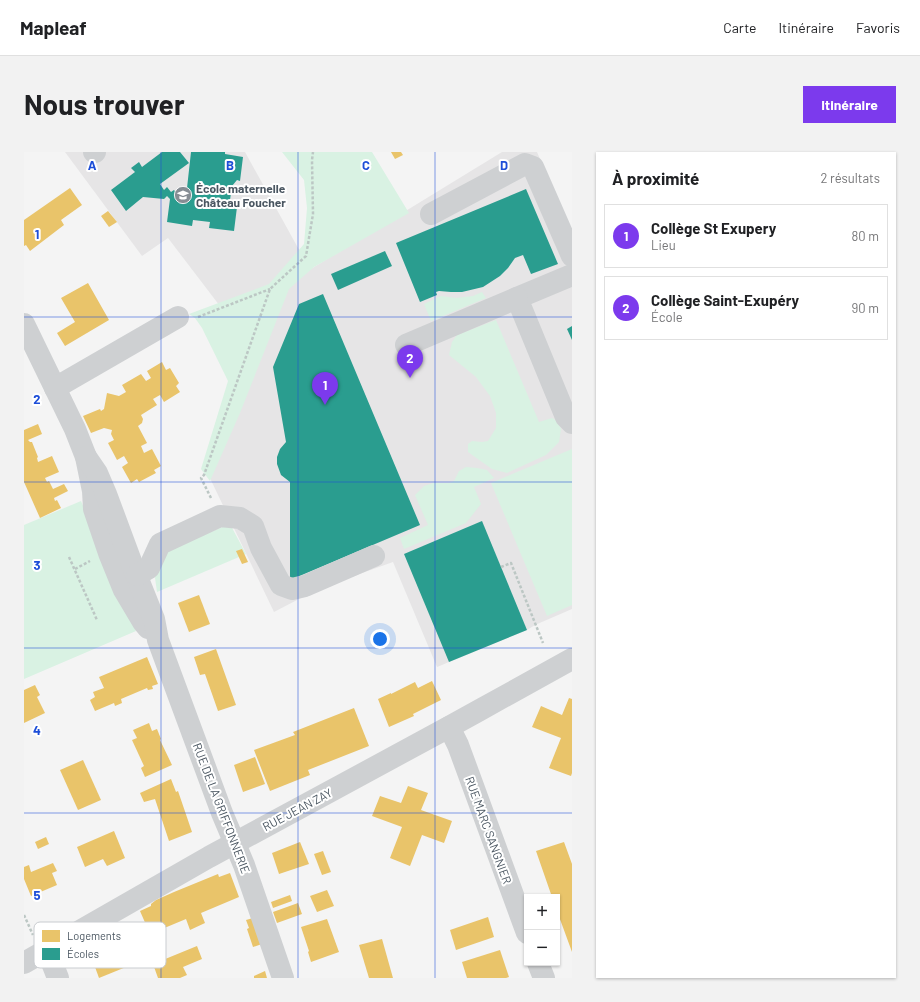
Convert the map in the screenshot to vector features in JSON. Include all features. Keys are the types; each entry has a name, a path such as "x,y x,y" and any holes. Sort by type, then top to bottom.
{"street":[{"path":"431,214 525,164 534,167 572,256"},
{"path":"406,345 572,275"},
{"path":"517,298 566,417 572,423"},
{"path":"55,388 178,317"},
{"name":"RUE DE LA GRIFFONNERIE","path":"24,325 75,428 86,457 93,491 94,509 124,590 143,622 158,640"},
{"name":"RUE DE LA GRIFFONNERIE","path":"86,457 97,473 106,494 154,619 158,640 222,813 244,865 283,978"},
{"path":"137,575 149,568 160,544 220,516 240,518 253,526 261,548 281,586 292,589 305,586 374,556"},
{"name":"RUE JEAN ZAY","path":"95,922 201,861 449,728 572,659"},
{"name":"RUE MARC SANGNIER","path":"449,728 458,745 526,930"},
{"name":"RUE JEAN ZAY","path":"24,963 34,957"},
{"path":"539,966 544,978"},
{"path":"54,968 58,978"}],"path":[{"path":"178,317 195,318 270,289 306,256 313,214 313,152"},
{"path":"220,516 201,478 204,475 270,289"},
{"path":"69,557 97,620"},
{"path":"75,569 95,559"},
{"path":"501,567 511,563 543,643"}],"shaded area":[{"name":"École maternelle Château Foucher","path":"65,152 245,152 308,266 226,314 168,238 142,256"},
{"path":"502,152 537,152 570,228 572,228 572,609 527,630 437,667 393,562 320,588 274,612 208,474 288,283"}],"green space":[{"path":"282,152 372,152 409,213 314,267 289,289 240,413 210,481 201,469 228,381 202,328 195,318 189,314 269,284 304,244 307,208 304,180"},
{"path":"482,292 486,298 431,321 424,304 441,296 456,298 473,296"},
{"path":"496,320 539,422 552,418 557,421 561,429 559,442 546,455 507,473 492,469 468,452 468,444 472,441 488,441 496,428 496,413 490,396 476,377 449,355 452,342 457,335"},
{"path":"572,449 572,605 547,616 491,483"},
{"path":"466,467 487,470 494,478 474,487 481,504 466,523 404,549 400,538 428,525 415,495 424,486 433,483 449,483 454,481 459,471"},
{"path":"81,501 136,631 24,679 24,525"},
{"path":"230,524 246,554 157,592 155,578 157,565 169,549"}],"building: Logements":[{"path":"391,152 401,152 403,155 395,159"},
{"path":"70,188 82,205 61,220 64,225 30,251 26,245 24,246 24,220"},
{"path":"108,211 117,222 109,227 101,216"},
{"path":"88,283 109,320 65,346 57,333 75,322 61,298"},
{"path":"162,362 166,370 170,368 179,383 176,386 180,392 164,402 160,395 153,399 157,405 141,415 143,419 142,423 138,426 147,443 141,446 144,453 152,449 161,466 154,470 156,473 139,482 137,479 131,483 122,467 128,463 124,456 117,460 108,443 114,440 111,434 112,430 104,428 91,433 83,416 100,409 101,411 104,409 107,393 119,396 126,392 122,385 141,374 146,381 151,378 147,371"},
{"path":"38,424 42,434 28,440 32,442 38,457 38,462 52,456 59,472 45,478 47,482 49,481 53,489 64,484 68,491 54,498 55,501 57,500 61,508 40,518 24,482 24,430"},
{"path":"242,549 248,562 242,564 236,551"},
{"path":"199,595 210,624 189,632 178,603"},
{"path":"216,649 236,705 218,711 205,674 200,675 194,657"},
{"path":"147,657 158,684 152,686 153,689 148,690 147,688 121,699 122,703 115,706 114,703 95,711 90,700 95,697 93,692 104,688 99,677"},
{"path":"432,681 441,700 413,714 414,716 389,727 378,699 415,682 418,688"},
{"path":"35,685 40,695 37,697 45,713 24,723 24,690"},
{"path":"569,698 572,699 571,776 549,768 561,738 532,727 541,706 562,715"},
{"path":"354,708 369,746 308,770 310,775 270,791 254,750 295,735 293,732"},
{"path":"149,723 152,731 157,729 161,739 160,740 172,765 145,777 141,768 144,766 132,740 137,738 133,730"},
{"path":"255,757 265,784 243,792 234,765"},
{"path":"83,760 101,800 78,810 60,770"},
{"path":"171,779 176,792 178,791 192,832 169,841 155,799 144,802 140,793"},
{"path":"408,786 428,793 421,810 452,821 444,843 422,835 410,866 390,858 402,827 372,816 380,796 401,803"},
{"path":"114,831 125,858 107,866 103,859 85,867 77,847"},
{"path":"46,837 49,844 38,849 35,842"},
{"path":"300,842 309,864 279,874 272,853"},
{"path":"564,842 572,864 572,952 560,919 560,894 551,894 536,851"},
{"path":"323,851 331,872 322,875 314,854"},
{"path":"53,863 57,871 52,873 57,885 31,896 24,879 24,867 29,865 31,872"},
{"path":"230,873 239,897 201,913 205,923 190,930 186,919 166,927 166,922 145,922 140,911 151,906 151,904 156,900 218,874 219,877"},
{"path":"327,890 334,906 317,912 310,896"},
{"path":"290,895 292,901 273,908 271,902"},
{"path":"298,903 302,914 277,923 273,912"},
{"path":"488,917 494,937 456,950 450,930"},
{"path":"253,918 262,944 253,947 247,929 249,928 246,920"},
{"path":"327,919 339,952 311,962 301,927"},
{"path":"382,939 393,978 369,978 359,945"},
{"path":"197,946 202,959 183,967 187,975 180,978 158,978 154,968 166,968 166,959"},
{"path":"500,950 509,977 467,978 462,962"},
{"path":"95,968 124,968 99,978"},
{"path":"265,971 267,978 254,978 254,976"}],"building: Écoles":[{"path":"162,152 180,152 189,163 160,184 164,190 167,187 171,192 174,190 178,195 187,188 191,152 225,152 225,154 243,157 240,181 237,180 232,186 230,200 234,207 237,207 234,231 209,228 210,222 193,220 192,226 167,222 170,199 167,196 164,199 143,197 126,211 111,190 135,172 131,168 139,162 142,167"},
{"path":"526,189 558,264 531,274 523,255 515,258 500,276 483,287 462,292 439,291 436,292 437,295 420,302 396,243"},
{"path":"385,251 392,266 338,290 331,274"},
{"path":"323,294 420,525 290,580 290,482 281,475 277,464 277,457 280,449 286,442 273,367 299,304"},
{"path":"572,326 572,340 567,329"},
{"path":"482,521 527,630 449,662 404,554"}],"place":[{"name":"École maternelle Château Foucher","path":"183,195"},
{"name":"Collège Saint-Exupéry","path":"410,378"},
{"name":"Collège St Exupery","path":"325,405"}]}
